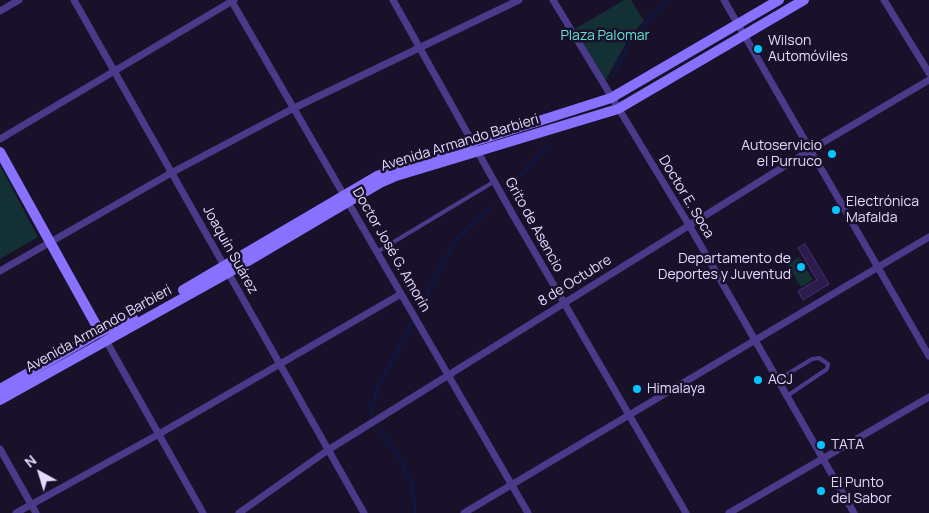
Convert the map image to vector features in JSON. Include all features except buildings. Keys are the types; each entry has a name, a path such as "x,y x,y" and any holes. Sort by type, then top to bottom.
{"street":[{"path":"0,11 18,0"},
{"name":"Joaquín Suárez","path":"74,0 364,513"},
{"name":"Grito de Asencio","path":"392,0 494,181 686,513"},
{"path":"0,271 171,173 294,108 519,0"},
{"name":"Doctor E. Soca","path":"554,0 611,98 689,225 854,513"},
{"path":"724,0 812,149 929,356"},
{"name":"Avenida Armando Barbieri","path":"475,146 611,98 779,0"},
{"name":"Avenida Armando Barbieri","path":"0,400 103,336 226,269 394,168 618,109 804,0"},
{"path":"884,0 929,72"},
{"path":"0,139 113,70 233,1"},
{"name":"Doctor José G. Amorín","path":"233,1 528,513"},
{"name":"8 de Octubre","path":"239,513 328,450 812,149 929,80"},
{"path":"0,152 203,513"},
{"path":"464,513 929,237"},
{"path":"16,513 159,434 401,294"},
{"name":"Avenida Armando Barbieri","path":"0,389 103,336"},
{"path":"729,513 929,398"},
{"path":"0,450 36,513"}],"lane":[{"path":"377,252 494,181"},
{"path":"778,380 812,359 818,358 828,364 827,369 822,374 787,396"}],"green space":[{"name":"Plaza Palomar","path":"624,0 631,0 644,21 631,34 605,81 575,29"},
{"path":"0,165 38,237 0,259"},
{"path":"799,257 813,280 801,287 787,264"}],"waterway":[{"path":"613,76 633,37 668,0"},
{"path":"506,192 549,144"},
{"path":"421,305 456,240 490,208"},
{"path":"371,413 377,389 412,322"},
{"path":"379,428 409,477 415,513"}],"place":[{"name":"Wilson Automóviles","path":"758,49"},
{"name":"Autoservicio el Purruco","path":"832,154"},
{"name":"Electrónica Mafalda","path":"836,210"},
{"name":"Departamento de Deportes y Juventud","path":"801,267"},
{"name":"ACJ","path":"758,380"},
{"name":"Himalaya","path":"637,389"},
{"name":"TATA","path":"821,445"},
{"name":"El Punto del Sabor","path":"821,491"}]}
